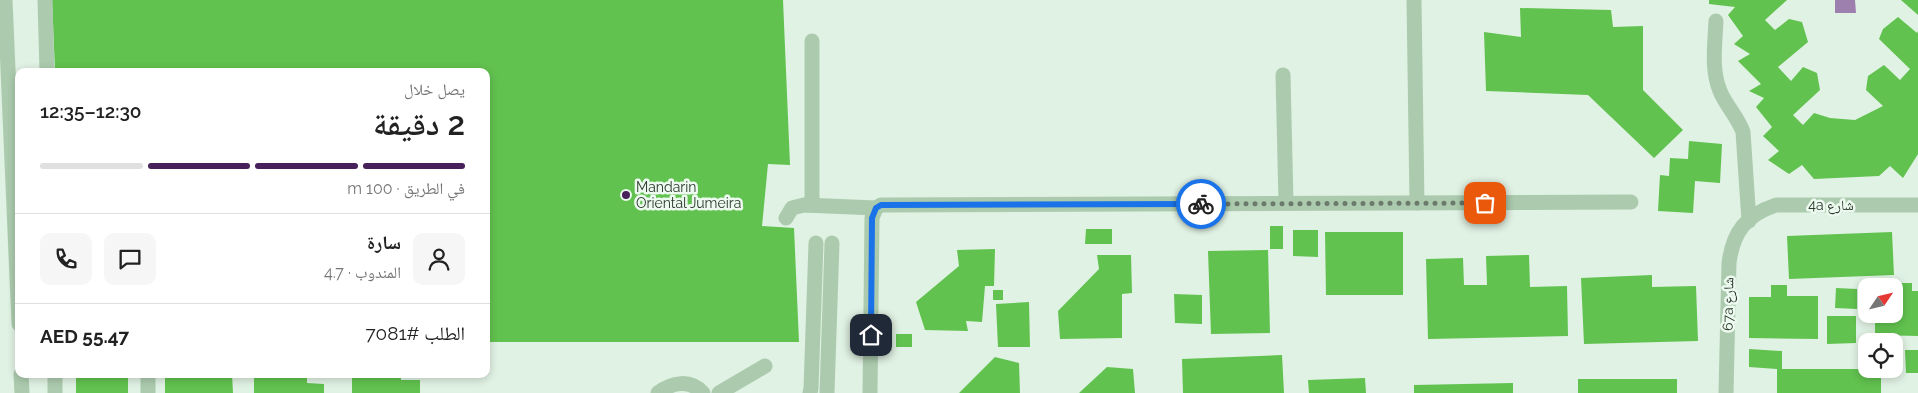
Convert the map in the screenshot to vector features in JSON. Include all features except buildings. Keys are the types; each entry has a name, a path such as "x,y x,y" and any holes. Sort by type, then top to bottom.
{"street":[{"path":"5,0 7,210 15,228"},
{"path":"45,0 47,68"},
{"path":"1414,0 1417,203"},
{"path":"1716,21 1714,73 1724,99 1735,114 1743,132 1749,221"},
{"path":"812,42 812,205"},
{"path":"1283,75 1286,203"},
{"path":"786,218 792,208 812,205 876,208 881,205 1631,202"},
{"name":"4a شارع","path":"1749,221 1760,210 1776,204 1918,205"},
{"path":"870,393 872,218 876,208"},
{"name":"67a شارع","path":"1726,393 1731,247 1738,232 1749,221"},
{"path":"810,393 812,388 816,243"},
{"path":"827,393 832,243"},
{"path":"719,393 765,366"},
{"path":"21,378 22,393"},
{"path":"55,378 55,393"},
{"path":"148,378 148,393"},
{"path":"658,393 667,386 683,383 698,388 703,393"}],"shaded area":[{"path":"1835,0 1855,0 1856,13 1835,13"}],"way so far":[{"path":"1201,204 1485,203"}],"place":[{"name":"Mandarin Oriental Jumeira","path":"626,195"}],"route":[{"path":"871,335 872,218 876,208 881,205 1201,204"}]}
